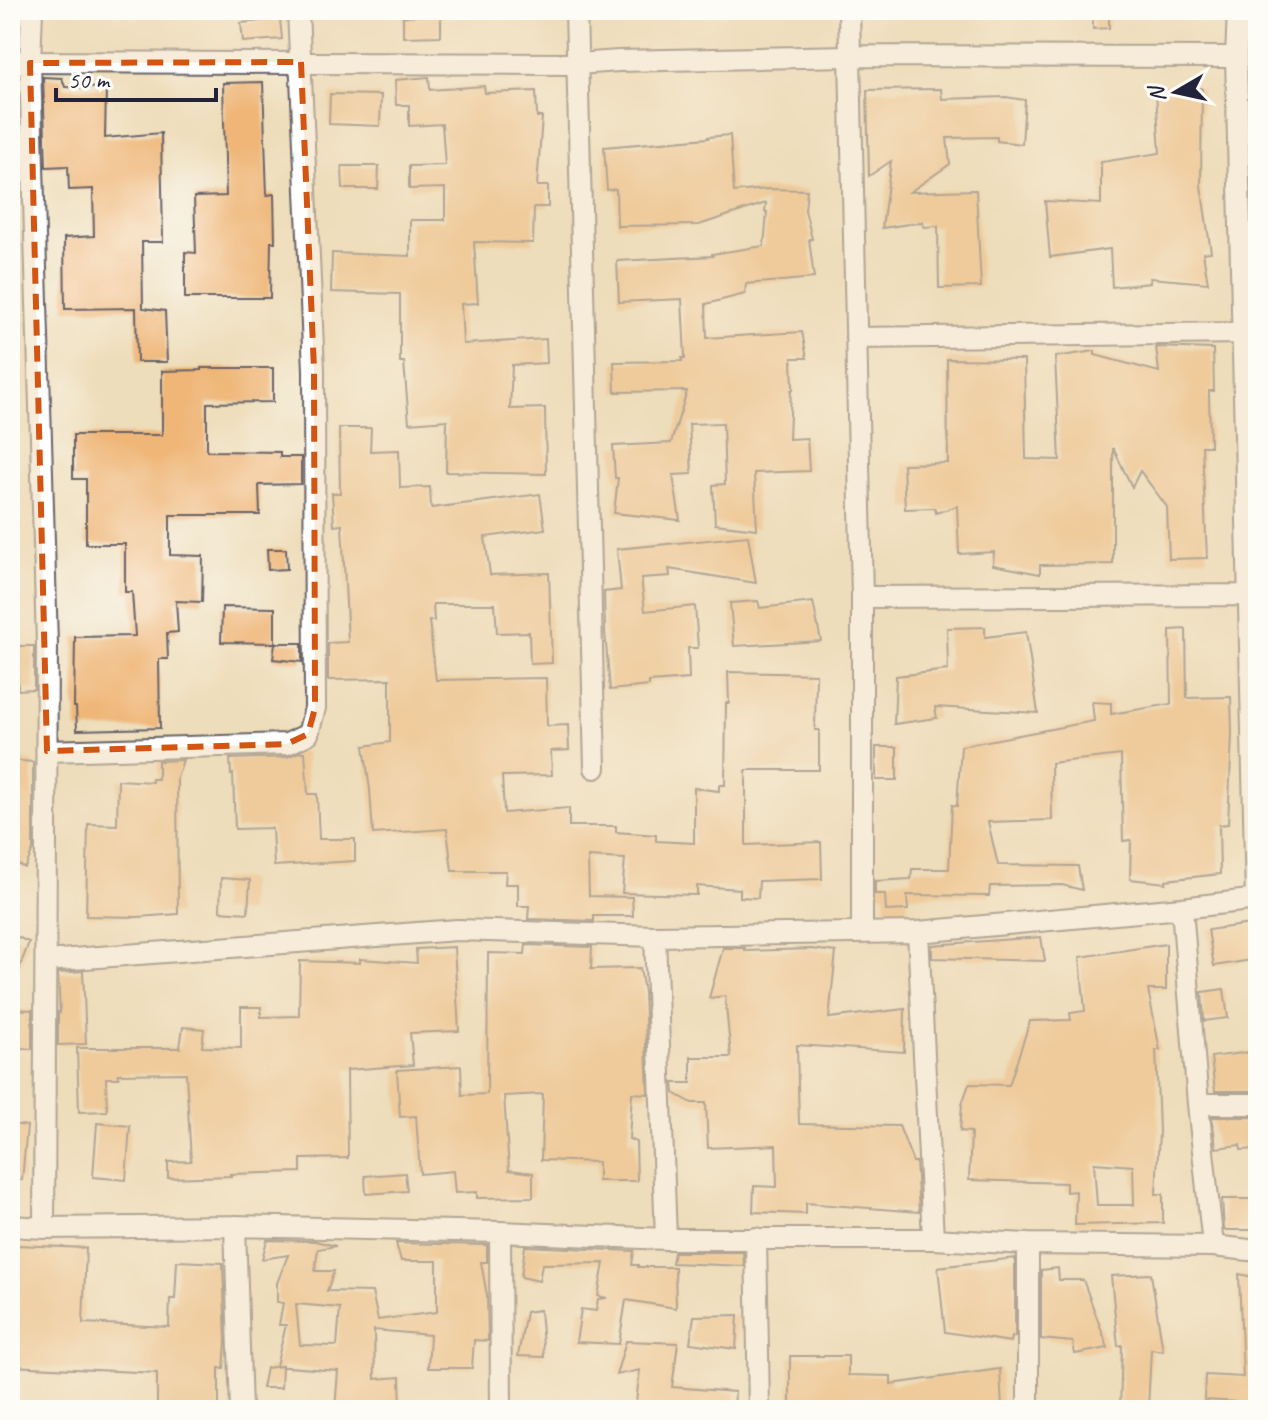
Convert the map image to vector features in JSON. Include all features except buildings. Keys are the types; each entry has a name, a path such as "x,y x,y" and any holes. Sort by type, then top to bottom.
{"street":[{"path":"32,10 20,62 47,645 44,1228"},
{"path":"47,751 287,744 308,734 315,708 314,370 298,10"},
{"path":"576,10 595,768"},
{"path":"849,10 862,597 862,932"},
{"path":"46,961 457,930 655,936 918,932 1257,899 1248,595 1253,491 1243,333 1236,57 1238,10"},
{"path":"20,62 577,64 849,56 1236,57"},
{"path":"856,338 1243,333"},
{"path":"862,597 1248,595"},
{"path":"1182,908 1213,1246"},
{"path":"918,932 933,1239"},
{"path":"655,936 666,1239"},
{"path":"1198,1104 1258,1104"},
{"path":"10,1226 235,1226 666,1239 933,1239 1028,1244 1213,1246 1258,1251"},
{"path":"235,1226 241,1410"},
{"path":"500,1232 501,1410"},
{"path":"756,1238 759,1410"},
{"path":"1028,1244 1028,1410"}],"highlighted area":[{"path":"301,62 314,370 315,708 308,734 287,744 47,751 30,63"}]}
